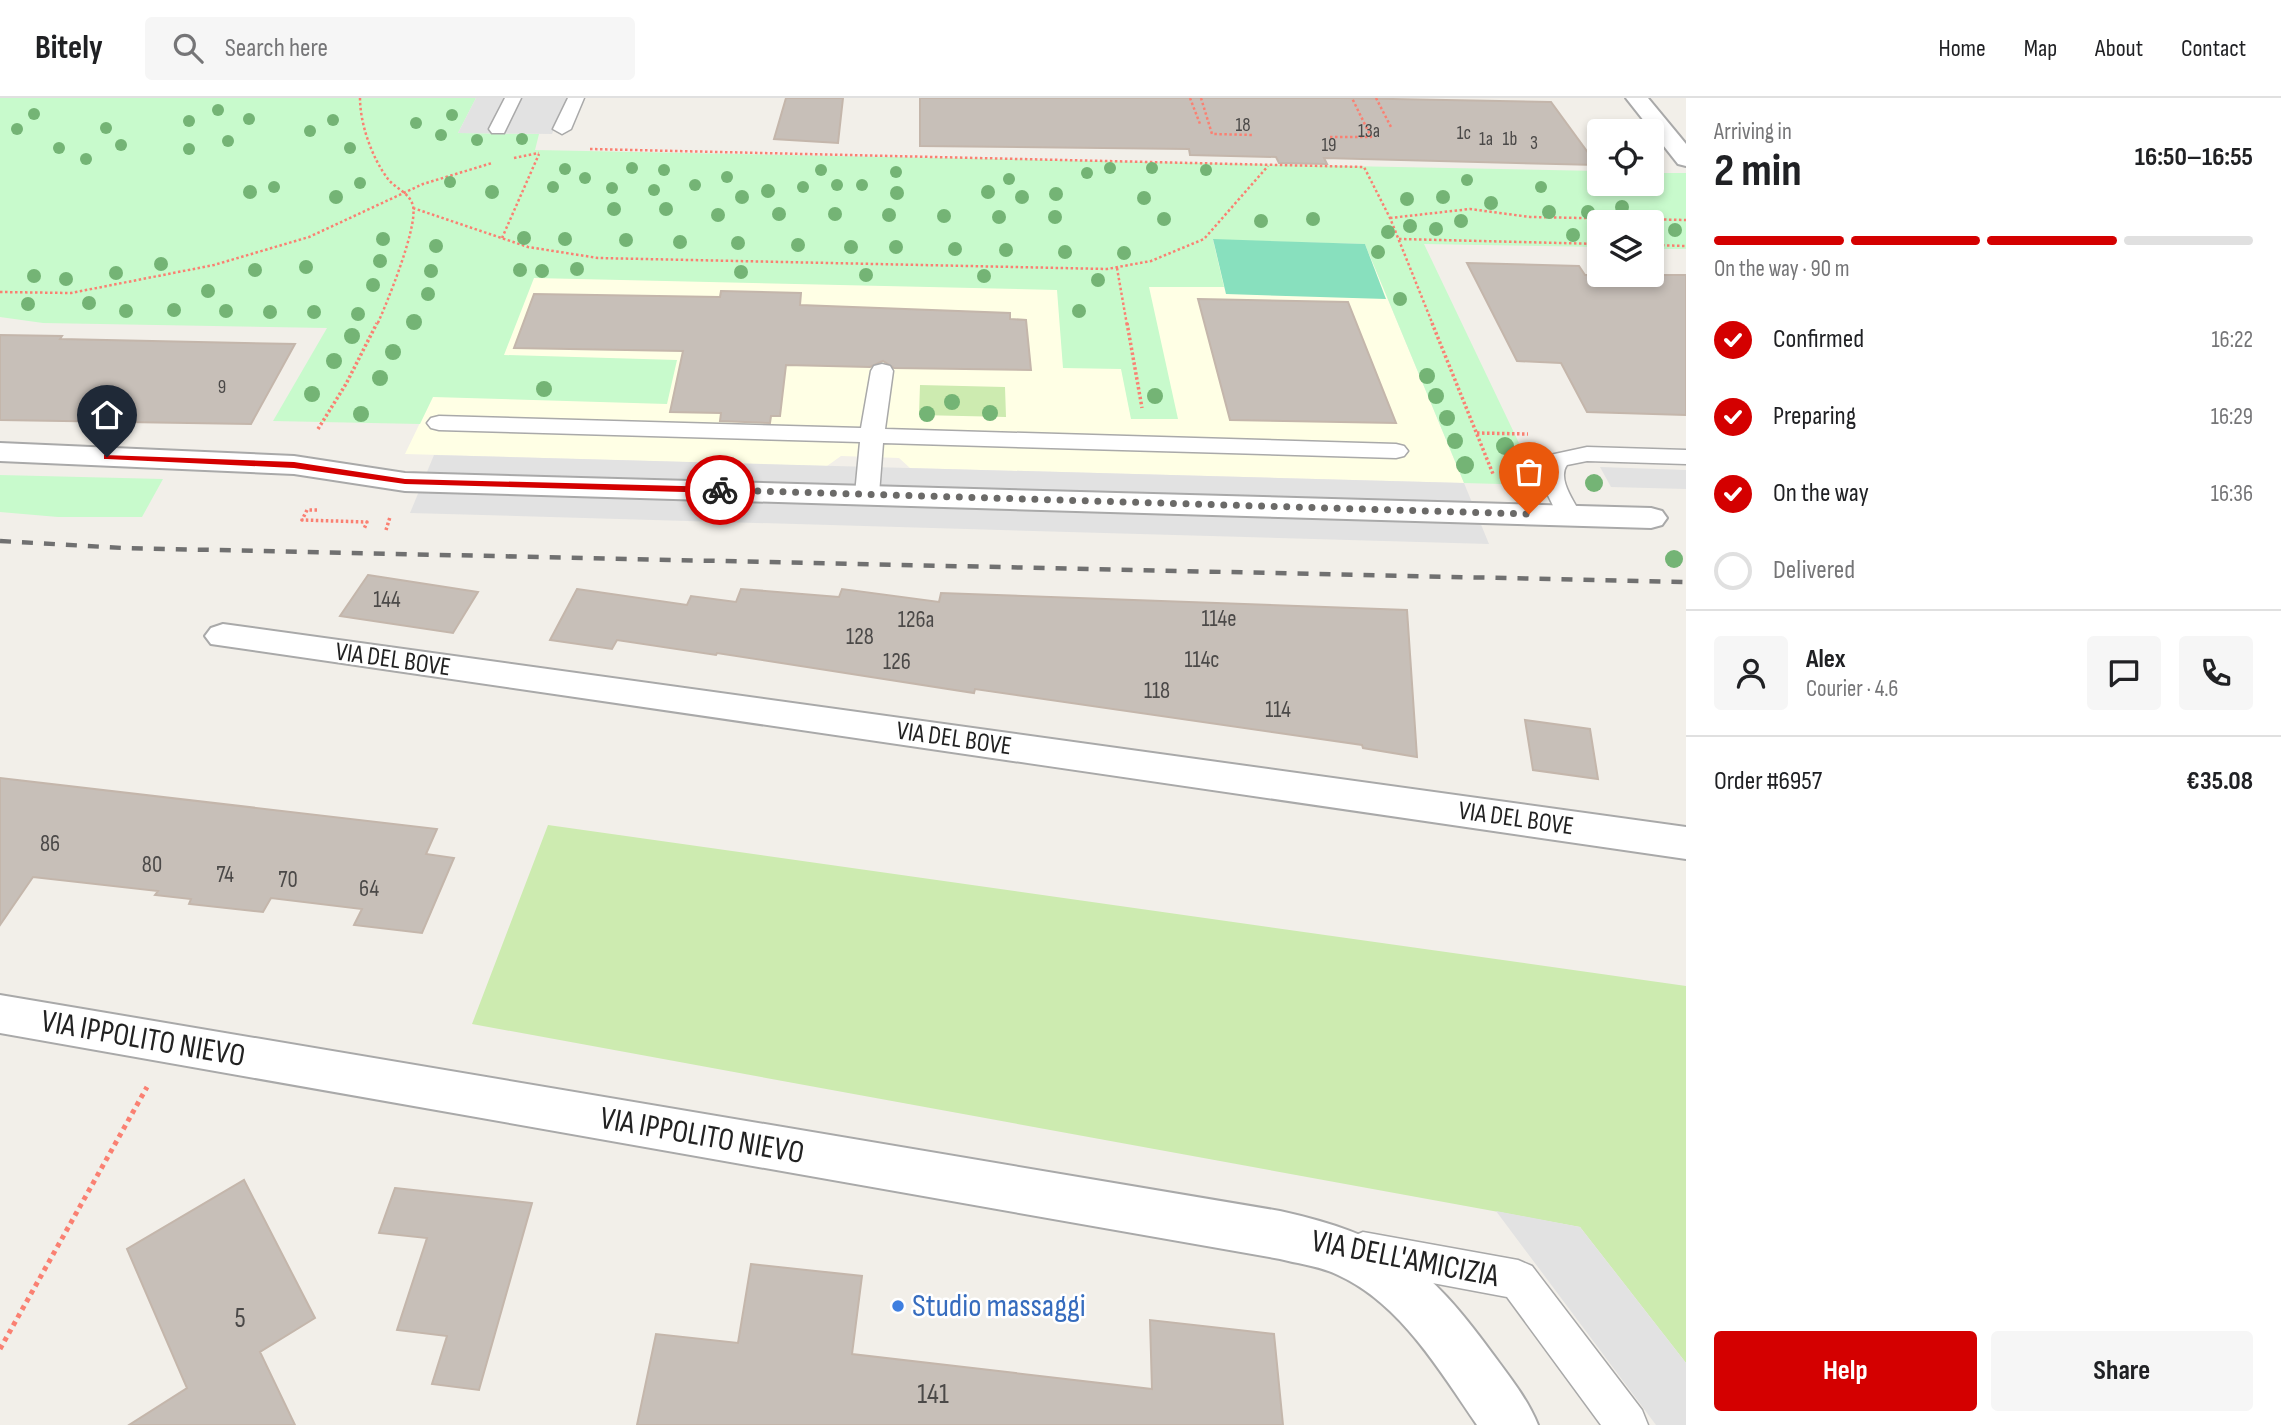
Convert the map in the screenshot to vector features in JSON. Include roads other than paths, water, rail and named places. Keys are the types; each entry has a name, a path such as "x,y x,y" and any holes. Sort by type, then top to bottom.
{"street":[{"path":"1637,98 1686,159"},
{"path":"0,452 294,465 405,482 1651,518"},
{"name":"VIA DEL BOVE","path":"223,636 1686,843"},
{"name":"VIA IPPOLITO NIEVO","path":"0,1014 1280,1235 1358,1258 1395,1283"},
{"name":"VIA DELL'AMICIZIA","path":"1395,1283 1435,1323 1510,1425"}],"lane":[{"path":"498,129 513,98"},
{"path":"562,129 576,98"},
{"path":"867,494 872,435 882,372"},
{"path":"439,423 1396,451"},
{"path":"1569,515 1550,477 1549,468 1553,461 1587,454 1686,457"},
{"name":"VIA DELL'AMICIZIA","path":"1280,1235 1518,1280 1627,1425"}],"railway":[{"path":"0,541 123,548 1686,582"}],"place":[{"name":"Studio massaggi","path":"898,1306"}]}
